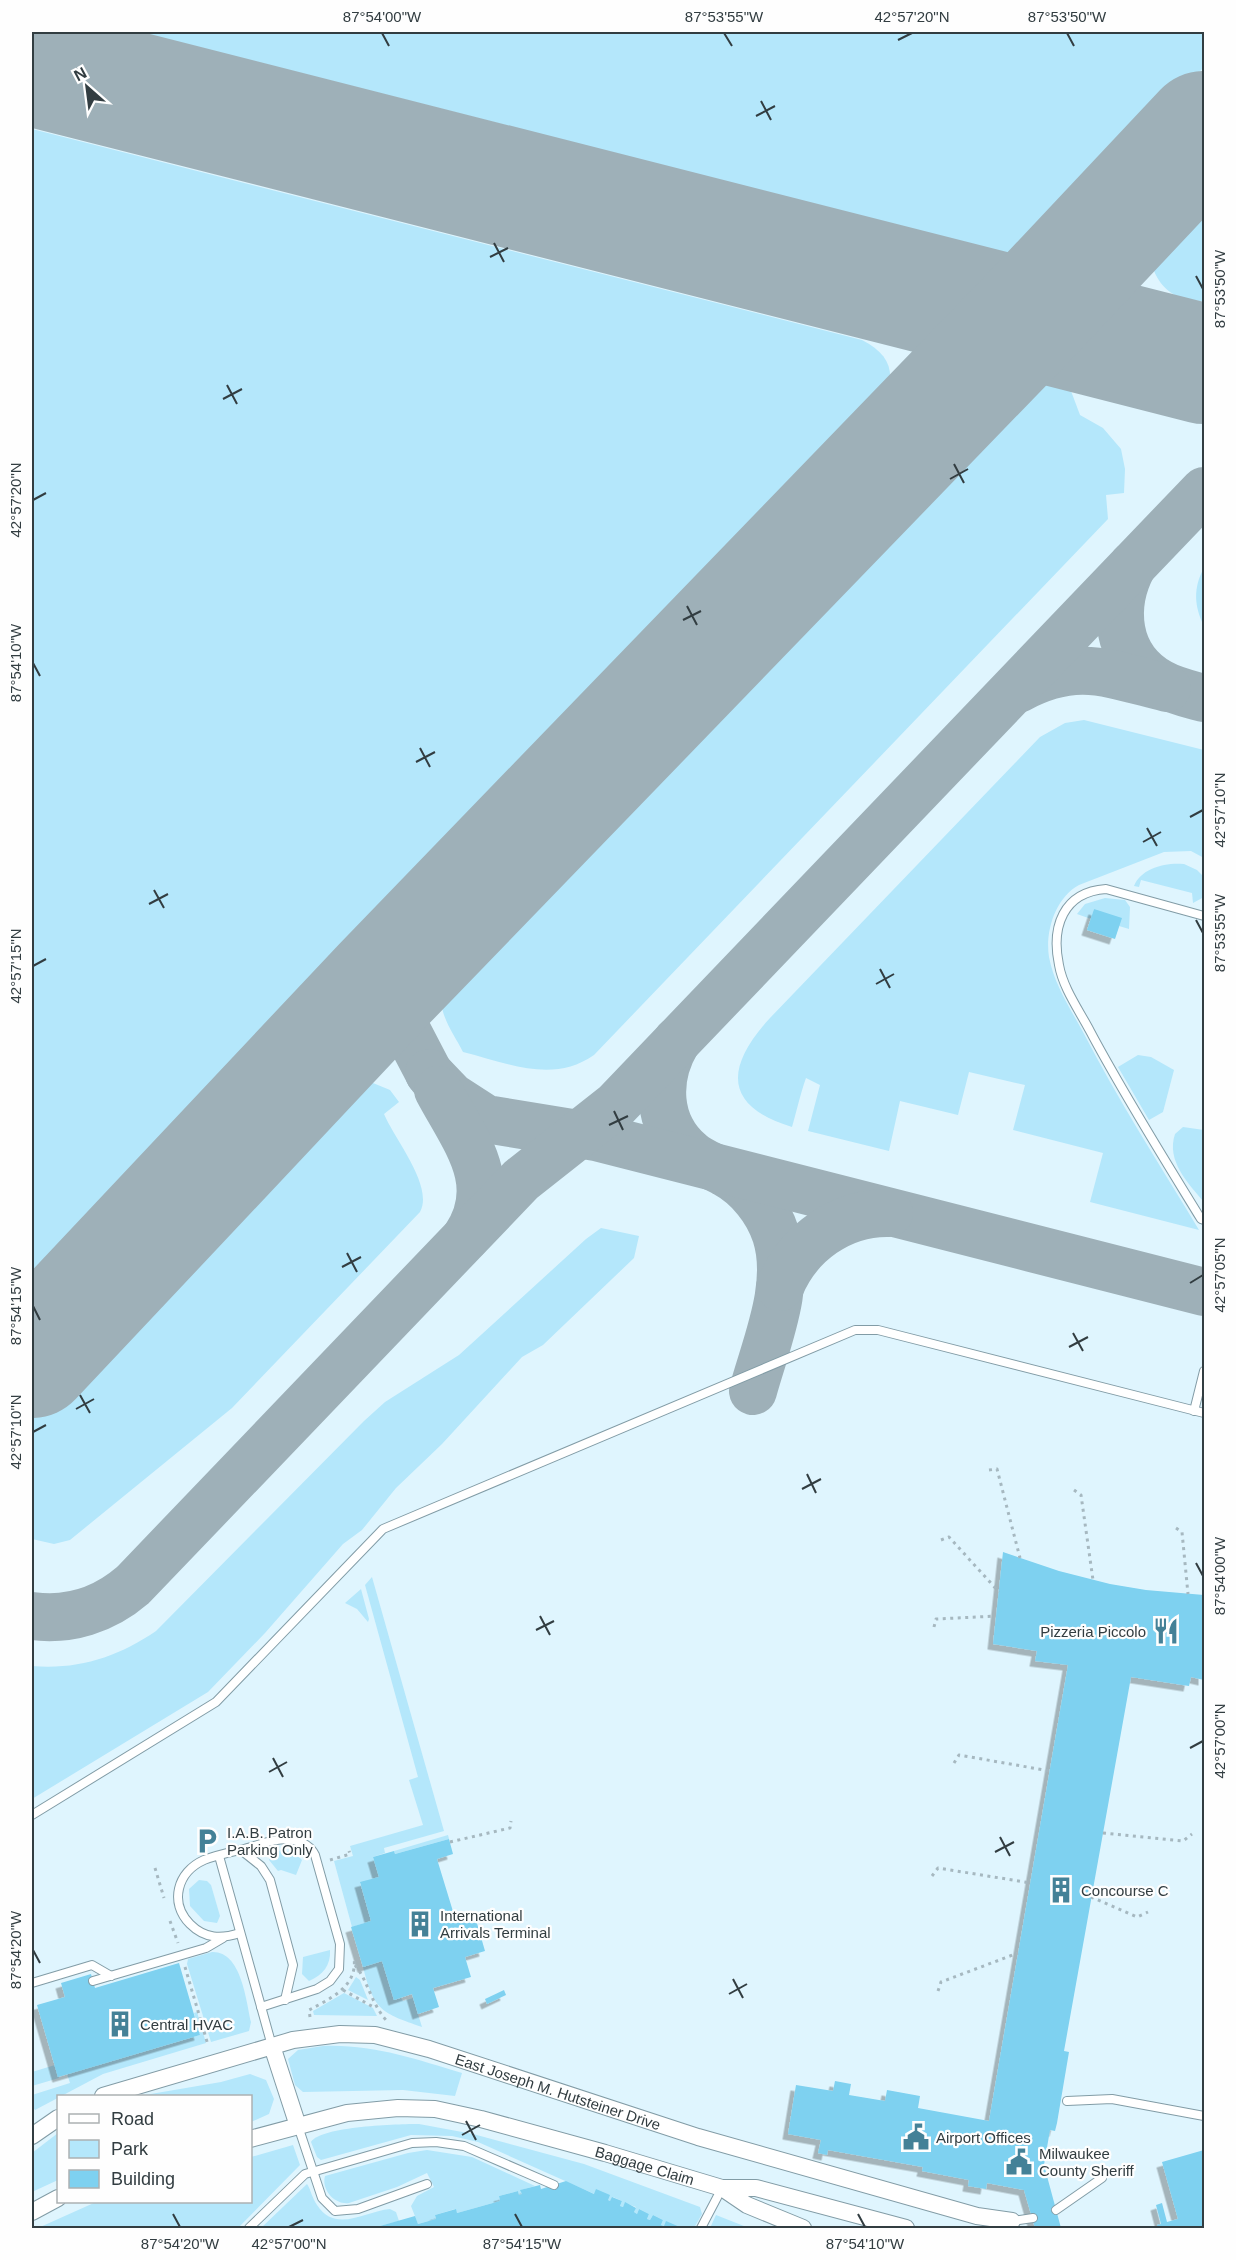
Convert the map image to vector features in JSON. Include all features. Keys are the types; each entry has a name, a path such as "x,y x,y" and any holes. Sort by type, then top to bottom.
{"street":[{"name":"East Joseph M. Hutsteiner Drive","path":"110,2095 272,2046 330,2034 361,2034 390,2038 698,2137 977,2216 1012,2221"},
{"path":"272,2046 298,2126"},
{"name":"Baggage Claim","path":"252,2138 346,2113 389,2108 435,2109 481,2119 722,2188 747,2205 801,2228"},
{"path":"32,2134 57,2119"},
{"path":"722,2188 756,2188 906,2229"},
{"path":"32,2212 57,2199"}],"lane":[{"path":"1204,916 1106,890 1091,891 1076,898 1064,912 1056,945 1059,968 1066,987 1112,1072 1201,1219 1204,1220"},
{"path":"32,1815 216,1702 383,1529 855,1330 878,1330 1204,1413"},
{"path":"1194,1410 1204,1371"},
{"path":"223,1938 207,1935 191,1926 180,1911 177,1898 178,1886 185,1875 197,1864 219,1856 286,1839 308,1846 315,1855 340,1944 341,1961 335,1976 324,1986 261,2007"},
{"path":"241,1850 261,1866 270,1880 293,1965 285,2000"},
{"path":"219,1856 272,2046"},
{"path":"93,1981 206,1948 223,1938 240,1933"},
{"path":"32,1983 92,1965 111,1976"},
{"path":"1067,2101 1112,2099 1204,2116"},
{"path":"298,2126 312,2171 325,2202 336,2211 343,2212 406,2193 427,2184"},
{"path":"249,2229 298,2179 312,2171 407,2144 436,2142 474,2149 554,2185"},
{"path":"1056,2210 1102,2178"},
{"path":"701,2229 722,2188"},
{"path":"1012,2221 1034,2218"}],"path":[{"path":"989,1470 997,1469 1020,1558"},
{"path":"1074,1490 1081,1495 1093,1580"},
{"path":"1176,1528 1182,1532 1188,1594"},
{"path":"941,1540 949,1537 999,1592"},
{"path":"934,1627 936,1619 996,1616"},
{"path":"954,1763 959,1755 1050,1771"},
{"path":"450,1842 510,1828 512,1821"},
{"path":"1103,1833 1183,1841 1192,1834"},
{"path":"933,1876 938,1868 1030,1883"},
{"path":"1091,1897 1137,1917 1148,1912"},
{"path":"938,1991 941,1982 1018,1953"},
{"path":"355,1965 363,1975 378,2009 386,2020"},
{"path":"343,1989 378,2009"}],"green space":[{"path":"139,32 1204,32 1204,67 1024,257"},
{"path":"32,129 862,340 880,352 889,367 890,376 887,394 882,405 32,1298"},
{"path":"1204,186 1204,302 1177,296 1164,287 1155,273 1151,257 1157,235"},
{"path":"1028,384 1042,384 1071,391 1080,415 1103,428 1121,449 1125,469 1124,493 1106,495 1108,519 594,1055 578,1064 546,1070 513,1065 463,1052 445,1019 441,1001 445,983 1005,395"},
{"path":"1204,568 1204,626 1198,612 1196,597 1198,582"},
{"path":"1084,720 1204,750 1204,858 1191,851 1164,852 1079,885 1064,898 1058,907 1050,927 1048,947 1051,967 1068,1005 1125,1107 1199,1230 1090,1202 1103,1153 1013,1130 1025,1085 969,1072 958,1115 900,1101 889,1151 808,1131 820,1085 806,1078 792,1127 769,1118 753,1108 743,1096 738,1083 739,1068 745,1052 770,1018 1040,737 1065,723"},
{"path":"1184,864 1197,870 1204,877 1204,897 1193,903 1192,893 1141,880 1139,887 1134,886 1142,875 1155,867"},
{"path":"1105,898 1125,900 1130,907 1129,929 1119,926 1094,909 1091,919 1077,914 1085,904"},
{"path":"1138,1055 1151,1057 1174,1070 1163,1112 1149,1120 1118,1067"},
{"path":"373,1083 390,1090 399,1102 384,1114 418,1176 423,1201 420,1212 232,1408 70,1540 54,1544 32,1539 32,1416 342,1090 354,1084"},
{"path":"1183,1127 1204,1130 1204,1202 1185,1179 1173,1153 1175,1134"},
{"path":"601,1228 639,1236 634,1258 543,1345 522,1357 442,1444 396,1488 362,1530 343,1544 265,1633 208,1692 32,1799 32,1666 65,1666 97,1660 127,1648 156,1631 364,1421 385,1402 459,1355 586,1239"},
{"path":"372,1577 444,1831 384,1848 385,1853 373,1857 379,1877 360,1883 371,1921 352,1927 334,1861 353,1856 350,1846 423,1825 409,1780 418,1777 365,1585"},
{"path":"361,1589 368,1622 357,1609 345,1603"},
{"path":"448,1835 449,1839 395,1854 394,1851"},
{"path":"282,1850 293,1852 302,1860 296,1875 278,1871 269,1860 271,1853"},
{"path":"199,1880 207,1881 211,1885 220,1916 217,1923 204,1921 190,1906 189,1889"},
{"path":"330,1950 325,1969 309,1981 302,1974 303,1957"},
{"path":"212,1952 230,1959 236,1968 244,1989 251,2022 249,2031 211,2042 187,1964 188,1959"},
{"path":"382,1961 394,2000 401,1998 403,2001 413,1998 422,2027 397,2018 376,2002 363,1967"},
{"path":"356,1977 360,1980 368,2000 348,1990"},
{"path":"344,1993 373,2008 377,2016 314,2015 313,2011"},
{"path":"197,2012 206,2043 103,2074 63,2095 57,2095 57,2098 35,2110 32,2106 32,2095 70,2083 67,2074 200,2035 194,2013"},
{"path":"323,2046 377,2050 462,2073 455,2096 403,2090 303,2092 295,2085 288,2059 298,2050"},
{"path":"55,2065 59,2078 32,2086 32,2072"},
{"path":"250,2074 266,2080 274,2099 269,2114 252,2122 252,2095 145,2095 221,2082"},
{"path":"419,2124 473,2134 584,2164 700,2207 702,2214 694,2228 664,2226 661,2225 663,2220 653,2215 650,2220 647,2219 649,2214 639,2209 637,2214 634,2212 636,2207 625,2203 623,2207 620,2206 622,2201 613,2197 610,2201 478,2142 452,2136 411,2135 321,2160 317,2157 311,2142 329,2132 344,2129"},
{"path":"57,2134 57,2180 32,2192 32,2153"},
{"path":"293,2145 300,2165 238,2228 38,2228 94,2203 252,2203 252,2157"},
{"path":"427,2150 472,2157 535,2186 521,2190 522,2194 519,2195 518,2191 499,2196 500,2201 457,2213 455,2209 435,2215 436,2219 418,2224 411,2206 417,2196 434,2187 427,2173 397,2187 349,2203 334,2199 325,2186 325,2176"},
{"path":"307,2184 317,2205 325,2214 333,2218 351,2219 390,2209 396,2212 399,2221 380,2226 381,2228 261,2228"},
{"path":"716,2215 749,2228 710,2228"}],"building":[{"path":"1094,909 1122,918 1115,939 1087,930"},
{"name":"Concourse C","path":"1003,1552 1059,1571 1110,1584 1204,1595 1204,1680 1191,1677 1189,1686 1131,1677 1064,2051 1069,2052 1057,2123 1055,2131 1050,2130 1044,2165 1061,2228 1035,2228 1024,2190 987,2183 986,2189 968,2186 969,2180 922,2171 923,2167 828,2150 827,2155 818,2153 821,2140 788,2134 796,2085 833,2091 835,2081 851,2084 849,2095 885,2101 887,2090 920,2096 918,2108 989,2121 1068,1665 1035,1661 1037,1651 993,1644"},
{"name":"International Arrivals Terminal","path":"449,1839 453,1854 437,1859 455,1918 474,1913 485,1951 465,1957 471,1977 433,1988 439,2007 418,2014 412,1994 394,2000 382,1961 363,1967 351,1927 371,1921 360,1882 379,1877 373,1857 394,1851 395,1854"},
{"name":"Central HVAC","path":"179,1963 200,2035 58,2077 37,2005 65,1997 61,1983 91,1974 95,1988"},
{"path":"504,1990 506,1995 487,2004 485,1999"},
{"path":"1204,2150 1204,2228 1158,2228 1157,2225 1161,2224 1156,2205 1162,2203 1167,2222 1178,2219 1162,2162"},
{"path":"566,2181 594,2194 596,2189 610,2195 608,2200 610,2201 612,2197 622,2201 620,2206 623,2207 625,2202 636,2208 634,2212 637,2214 639,2209 649,2214 647,2219 650,2220 653,2215 663,2220 661,2225 664,2226 666,2221 682,2228 381,2228 380,2226 415,2216 418,2224 436,2219 435,2215 456,2209 457,2213 500,2201 499,2196 518,2191 519,2195 522,2194 520,2190 540,2185 541,2189"}],"taxiway":[{"path":"32,62 66,71 76,77"},
{"path":"1053,326 1066,333 1157,355 1190,371 1204,382"},
{"path":"32,1616 59,1617 86,1612 110,1601 133,1585 521,1180 616,1105 1204,491"},
{"path":"1133,565 1126,581 1120,614 1121,630 1134,660 1160,683 1204,698"},
{"path":"1018,689 1039,679 1075,671 1092,671 1127,677 1167,688"},
{"path":"383,985 429,1073 448,1097"},
{"path":"677,1041 670,1055 662,1085 665,1115 671,1128 690,1153 734,1178 750,1192 763,1208 776,1235 780,1254 779,1294 753,1391"},
{"path":"429,1073 452,1097 486,1119 596,1137 1204,1292"},
{"path":"438,1090 468,1144 480,1180 480,1198 476,1217 466,1237"},
{"path":"780,1287 798,1257 823,1233 854,1218 889,1213"}],"runway":[{"path":"32,66 1204,364"},
{"path":"32,1358 383,985 1027,319 1204,131"}],"place":[{"name":"Pizzeria Piccolo","path":"1166,1631"},
{"name":"I.A.B. Patron Parking Only","path":"207,1841"},
{"name":"Concourse C","path":"1061,1890"},
{"name":"International Arrivals Terminal","path":"420,1924"},
{"name":"Central HVAC","path":"120,2024"},
{"name":"Airport Offices","path":"916,2137"},
{"name":"Milwaukee County Sheriff","path":"1019,2162"}]}
